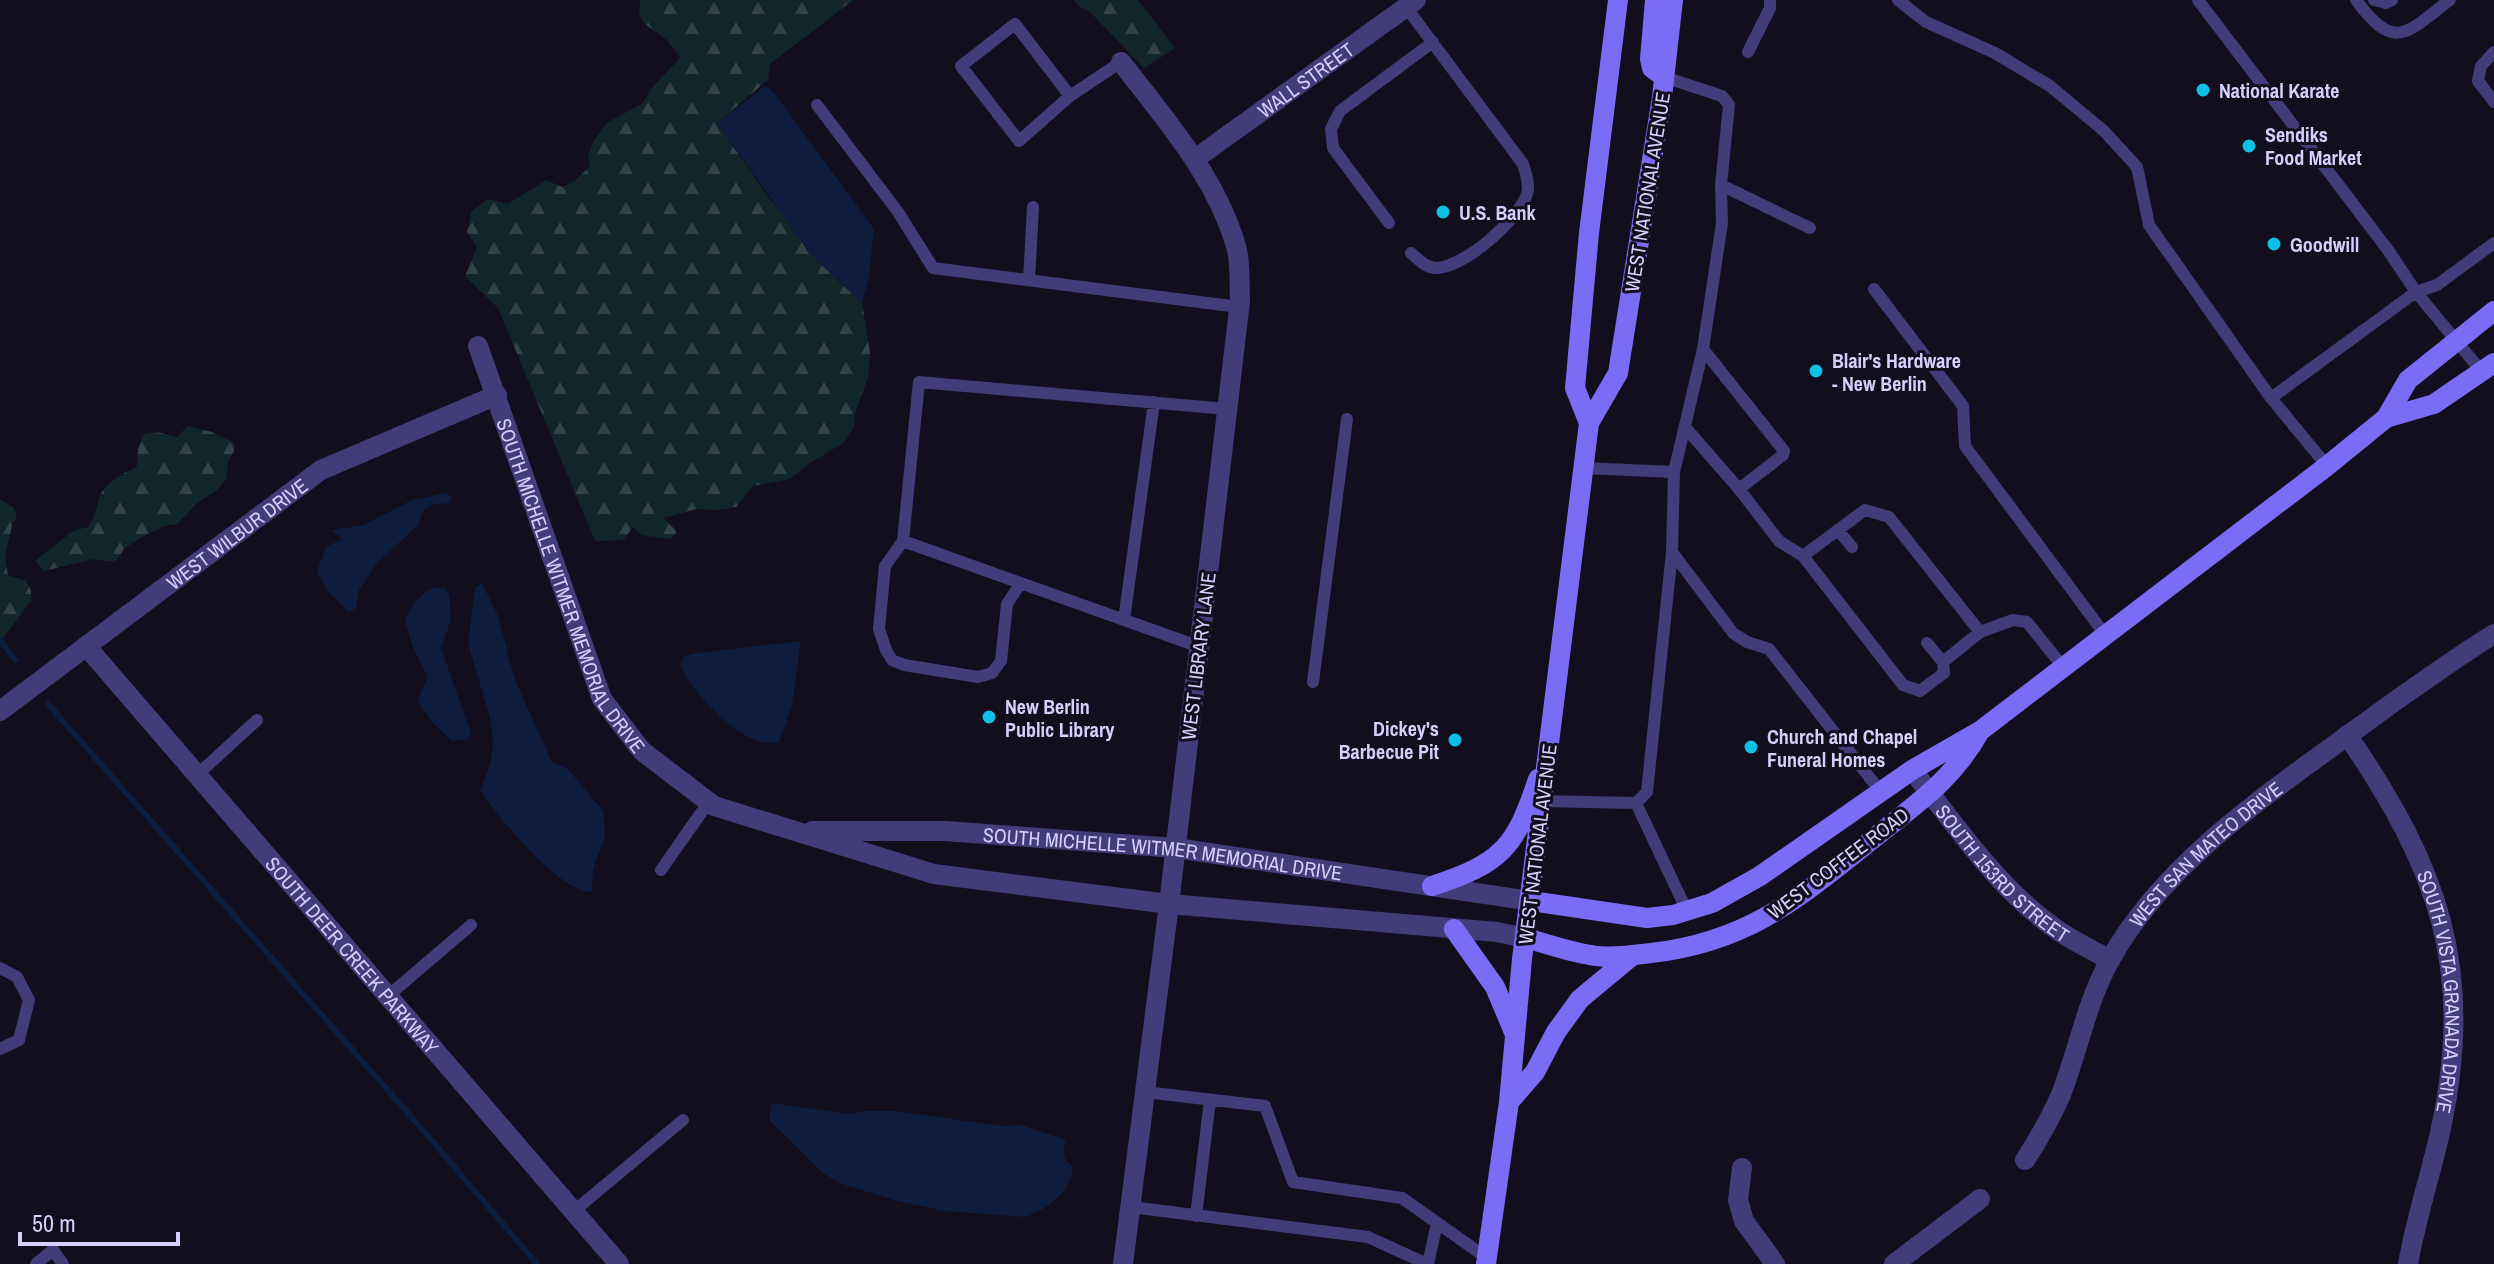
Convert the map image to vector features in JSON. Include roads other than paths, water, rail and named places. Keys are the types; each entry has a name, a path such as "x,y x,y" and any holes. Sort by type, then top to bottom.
{"main road":[{"name":"WEST NATIONAL AVENUE","path":"1589,423 1575,388 1589,233 1618,0"},
{"path":"1655,0 1650,59 1652,68 1664,77"},
{"name":"WEST NATIONAL AVENUE","path":"1486,1261 1509,1102 1531,901 1537,800 1551,741 1589,423 1618,373 1673,0"},
{"name":"WEST COFFEE ROAD","path":"1531,901 1647,918 1687,911 1737,891 1912,770 1980,731 2106,636 2386,418 2408,380 2494,311"},
{"name":"WEST COFFEE ROAD","path":"2386,418 2434,404 2488,367"},
{"name":"WEST COFFEE ROAD","path":"1525,938 1600,956 1633,955 1713,942 1765,919 1807,891 1931,793 1954,771 1980,731"},
{"path":"1432,886 1469,874 1505,850 1537,800"},
{"path":"1454,929 1495,987 1515,1035"},
{"path":"1509,1102 1535,1072 1556,1032 1580,999 1633,955"}],"street":[{"name":"WALL STREET","path":"1195,159 1411,3"},
{"name":"WEST LIBRARY LANE","path":"1123,1264 1176,848 1239,307 1237,248 1217,201 1195,159 1127,69"},
{"name":"SOUTH MICHELLE WITMER MEMORIAL DRIVE","path":"478,346 602,699 642,751 708,803 934,874 1169,904 1497,932 1525,938"},
{"name":"WEST WILBUR DRIVE","path":"0,711 321,470 497,395"},
{"name":"WEST SAN MATEO DRIVE","path":"2025,1160 2060,1096 2095,992 2110,960 2144,910 2205,846 2292,776 2391,702 2494,634"},
{"name":"SOUTH DEER CREEK PARKWAY","path":"86,646 619,1264"},
{"name":"SOUTH VISTA GRANADA DRIVE","path":"2347,735 2393,806 2428,876 2449,957 2454,1008 2453,1052 2441,1130 2408,1264"},
{"name":"SOUTH 153RD STREET","path":"1912,770 1996,876 2022,901 2057,929 2110,960"},
{"name":"SOUTH MICHELLE WITMER MEMORIAL DRIVE","path":"792,831 945,831 1176,848 1531,901"},
{"path":"1742,1168 1738,1200 1744,1221 1775,1264"},
{"path":"1894,1264 1980,1199"}],"lane":[{"path":"1748,52 1770,8 1770,0"},
{"path":"1898,0 1926,22 1995,53 2050,86 2104,131 2137,167 2149,225 2271,398 2327,466"},
{"path":"2198,0 2416,292 2457,342 2488,367"},
{"path":"2356,0 2379,26 2399,34 2409,31 2450,0"},
{"path":"2374,0 2386,3 2392,0"},
{"path":"1411,3 1433,42 1513,150 1527,176 1528,192 1516,213 1496,235 1466,256 1439,268 1426,266 1411,253"},
{"path":"1070,96 1015,24 961,66 1019,141 1070,96 1127,69"},
{"path":"1389,223 1333,148 1331,129 1340,111 1433,42"},
{"path":"2494,52 2481,66 2478,81 2494,102"},
{"path":"1537,800 1636,803 1647,792 1672,552 1674,472 1703,349 1722,223 1721,185 1729,105 1722,96 1664,77"},
{"path":"817,105 898,212 933,268 1239,307"},
{"path":"1721,185 1810,228"},
{"path":"1029,280 1033,207"},
{"path":"2271,398 2416,292 2437,285 2494,243"},
{"path":"1874,289 1963,406 1965,446 2106,636"},
{"path":"1703,349 1784,451 1783,455 1739,489"},
{"path":"1021,583 1007,604 1001,661 992,673 978,677 904,665 892,660 886,650 879,629 885,566 903,541 919,382 1227,409"},
{"path":"1124,620 1154,402"},
{"path":"1313,682 1347,419"},
{"path":"1685,427 1779,541 1803,556 1903,685 1920,691 1944,673 1943,662 1927,643"},
{"path":"1583,468 1674,472"},
{"path":"1803,556 1865,510 1889,517 1980,632"},
{"path":"1838,530 1852,547"},
{"path":"903,541 1200,647"},
{"path":"1672,552 1733,633 1747,642 1769,649 1881,792"},
{"path":"1943,662 1980,632 2013,620 2027,622 2064,668"},
{"path":"197,775 257,720"},
{"path":"661,870 708,803"},
{"path":"1636,803 1687,911"},
{"path":"388,996 471,925"},
{"path":"0,968 17,977 29,1000 19,1040 0,1049"},
{"path":"1145,1092 1265,1106 1293,1182 1402,1198 1486,1261"},
{"path":"1196,1216 1210,1100"},
{"path":"574,1211 683,1120"},
{"path":"1131,1207 1368,1237 1428,1264 1437,1223"},
{"path":"36,1264 53,1250 63,1264"}],"water":[{"path":"765,86 772,90 874,229 869,278 862,303 811,255 717,123"},
{"path":"446,493 452,497 449,503 431,505 424,510 417,526 377,563 359,590 356,608 349,612 326,589 317,571 326,547 342,539 332,530 364,525 412,500"},
{"path":"482,583 498,616 515,680 550,758 567,768 604,812 605,836 593,869 592,892 563,880 546,867 515,835 480,791 493,745 491,722 468,643 475,588"},
{"path":"435,587 444,588 449,595 451,620 441,648 471,733 466,739 452,741 417,701 428,677 413,648 405,621 417,601"},
{"path":"801,641 792,705 779,743 749,738 725,721 692,686 680,664 685,656 697,653"},
{"path":"772,1103 849,1114 894,1111 1003,1126 1021,1125 1066,1140 1064,1155 1073,1166 1072,1175 1057,1198 1025,1217 944,1211 894,1200 839,1183 823,1173 769,1120"}],"waterway":[{"path":"0,640 15,660"},
{"path":"48,704 537,1264"}],"place":[{"name":"National Karate","path":"2203,90"},
{"name":"Sendiks Food Market","path":"2249,146"},
{"name":"U.S. Bank","path":"1443,212"},
{"name":"Goodwill","path":"2274,244"},
{"name":"Blair's Hardware - New Berlin","path":"1816,371"},
{"name":"New Berlin Public Library","path":"989,717"},
{"name":"Dickey's Barbecue Pit","path":"1455,740"},
{"name":"Church and Chapel Funeral Homes","path":"1751,747"}]}
